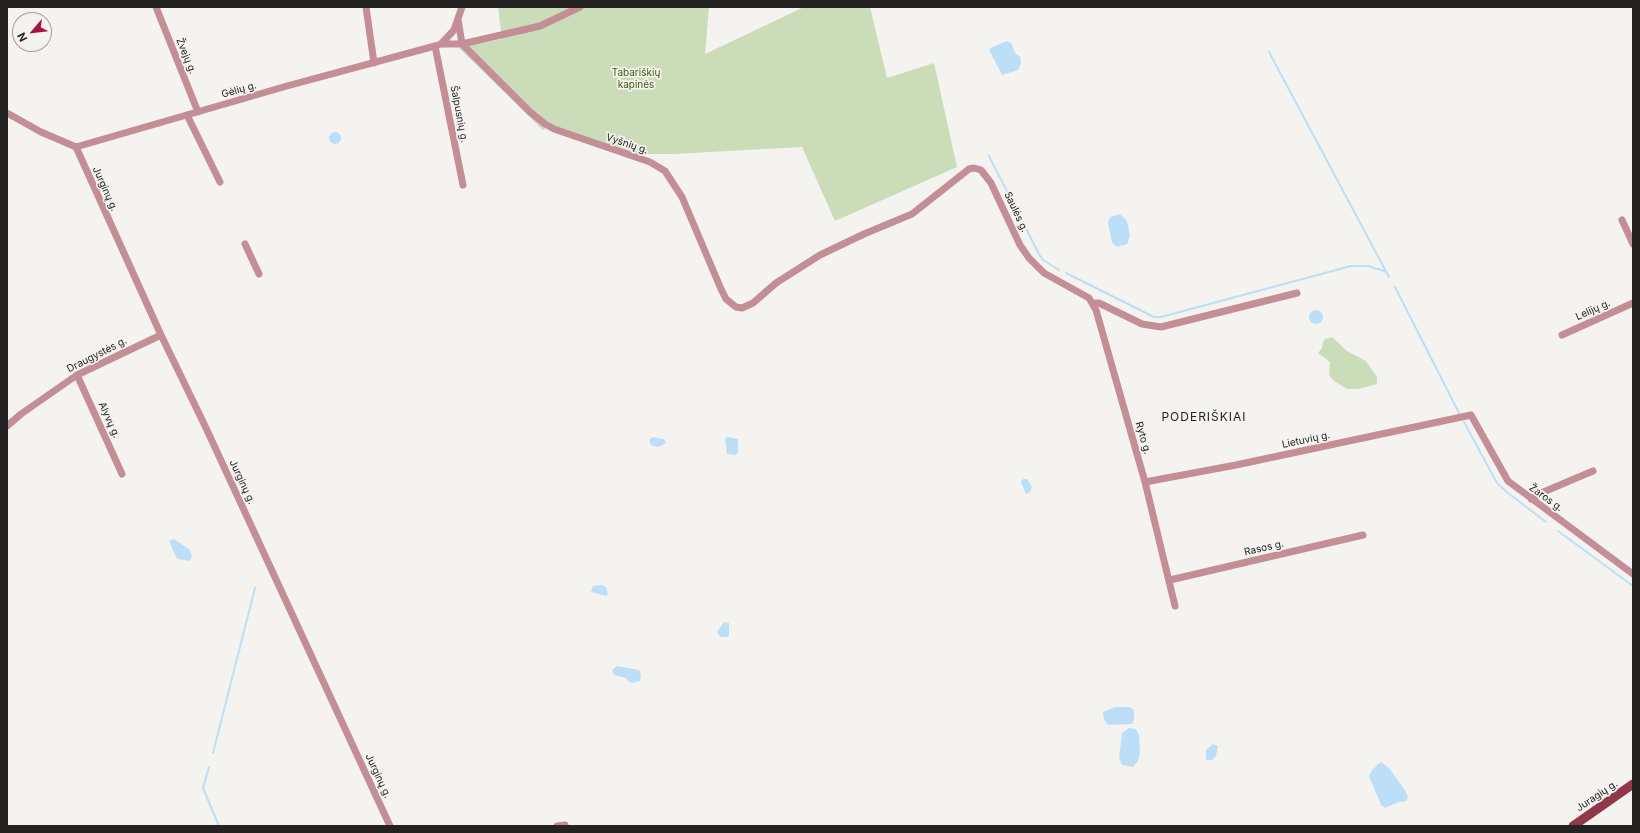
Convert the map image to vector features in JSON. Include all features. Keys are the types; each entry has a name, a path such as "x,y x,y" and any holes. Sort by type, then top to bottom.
{"main road":[{"name":"Juragių g.","path":"1572,826 1633,784"}],"street":[{"name":"Žvejų g.","path":"156,7 198,112"},
{"path":"366,7 374,63"},
{"path":"438,45 454,30 462,7"},
{"name":"Gėlių g.","path":"76,147 438,45 462,44 540,26 580,7"},
{"path":"458,19 462,44"},
{"name":"Vyšnių g.","path":"462,44 522,104 545,124 554,129 650,162 665,171 682,197 726,299 736,307"},
{"name":"Šalpusnių g.","path":"438,45 463,185"},
{"path":"7,113 41,132 76,147"},
{"path":"187,115 220,182"},
{"name":"Jurginų g.","path":"76,147 161,335 206,428 390,826"},
{"name":"Saulės g.","path":"736,307 742,308 753,303 776,283 820,255 864,234 912,214 923,207 963,173 974,168 986,175 1020,245 1036,266 1044,273 1076,289 1093,303 1099,303 1142,324 1161,327 1297,293"},
{"path":"1622,220 1633,244"},
{"path":"245,244 259,274"},
{"name":"Ryto g.","path":"1093,303 1145,482 1160,548 1170,580 1175,606"},
{"name":"Lelijų g.","path":"1562,335 1633,304"},
{"name":"Draugystės g.","path":"7,426 21,414 77,375 161,335"},
{"name":"Alyvų g.","path":"77,375 122,474"},
{"name":"Lietuvių g.","path":"1145,482 1243,464 1471,415"},
{"name":"Žaros g.","path":"1471,415 1502,473 1516,488 1633,574"},
{"path":"1531,499 1541,493 1593,472"},
{"name":"Rasos g.","path":"1170,580 1363,536"},
{"path":"1626,570 1633,565"},
{"path":"557,826 565,824"}],"green space":[{"name":"Tabariškių kapinės","path":"498,7 709,7 705,54 804,7 870,7 887,78 934,63 957,167 835,221 802,147 673,154 634,154 550,125 543,130 459,48 502,39"},
{"path":"1332,337 1347,351 1366,361 1377,377 1377,384 1359,389 1347,389 1334,381 1329,375 1330,362 1318,353 1322,348 1325,339"}],"water":[{"path":"1007,41 1012,44 1015,53 1020,57 1021,63 1018,70 1002,75 989,50 992,47"},
{"path":"333,132 337,132 341,138 337,144 333,144 329,140 329,136"},
{"path":"1120,214 1127,221 1130,236 1127,244 1117,247 1112,243 1108,223 1110,217"},
{"path":"1313,310 1319,310 1323,314 1323,320 1319,324 1313,324 1309,320 1309,314"},
{"path":"652,437 664,439 666,443 658,447 651,445 649,440"},
{"path":"725,438 738,439 738,452 736,455 727,454"},
{"path":"1023,479 1027,479 1032,487 1030,492 1026,494 1021,482"},
{"path":"174,539 190,550 192,557 190,561 178,559 176,557 170,543 170,540"},
{"path":"602,585 606,587 608,594 606,596 591,592 593,586"},
{"path":"724,622 729,623 729,635 727,637 720,637 717,632"},
{"path":"617,666 639,670 641,674 640,681 632,683 626,678 614,675 612,670"},
{"path":"1115,707 1130,707 1134,710 1134,720 1132,724 1108,725 1104,720 1103,712"},
{"path":"1129,728 1136,729 1139,735 1140,753 1138,761 1133,767 1122,765 1119,758 1122,733"},
{"path":"1213,744 1218,746 1216,756 1212,760 1206,760 1206,750"},
{"path":"1381,762 1389,768 1405,790 1408,797 1406,801 1399,802 1385,808 1381,805 1369,776 1373,769"}],"waterway":[{"path":"1269,52 1389,277"},
{"path":"989,156 1039,254 1043,260 1059,270"},
{"path":"1066,273 1154,317 1161,317 1351,266 1368,266 1387,272"},
{"path":"1395,287 1459,413"},
{"path":"1464,422 1497,483 1546,522"},
{"path":"1558,531 1633,586"},
{"path":"213,753 255,588"},
{"path":"209,767 203,788 219,826"}],"district":[{"name":"PODERIŠKIAI","path":"1204,417"}]}
